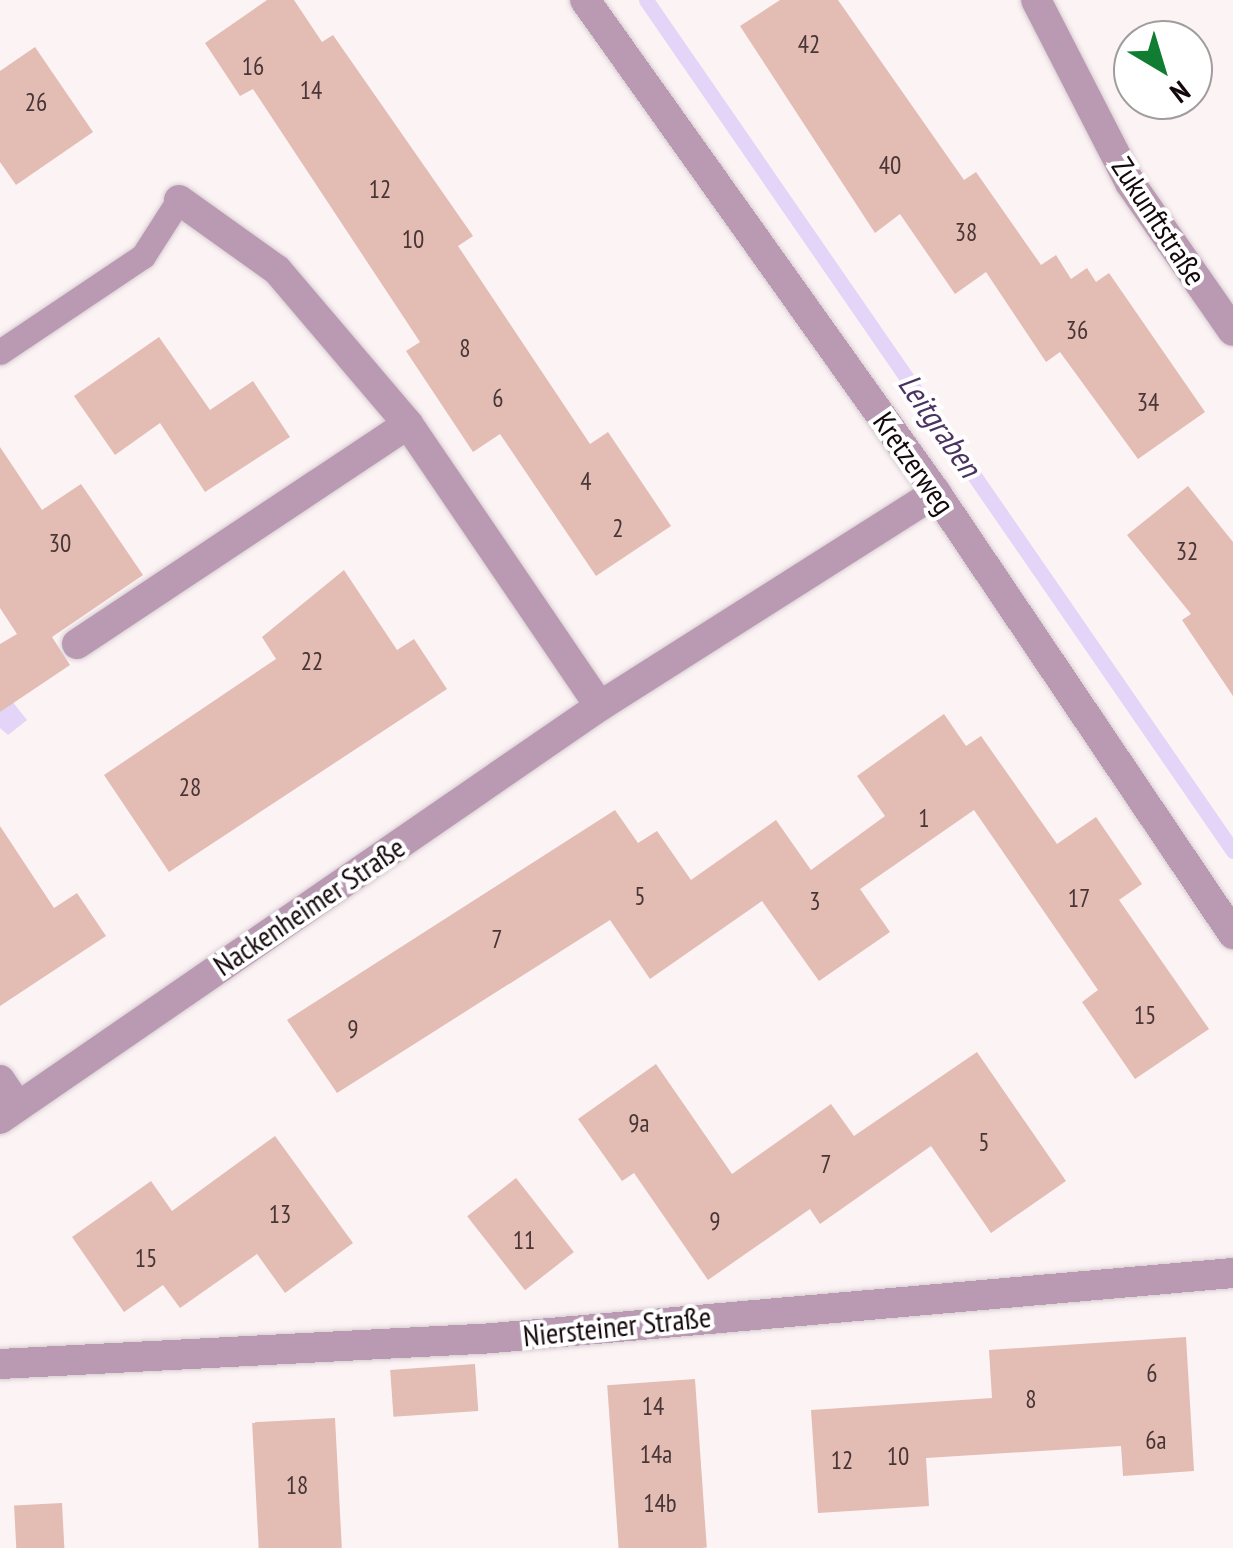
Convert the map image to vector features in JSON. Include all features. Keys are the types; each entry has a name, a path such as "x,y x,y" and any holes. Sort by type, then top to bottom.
{"street":[{"name":"Kretzerweg","path":"586,0 936,493 1233,934"},
{"name":"Zukunftstraße","path":"1036,0 1130,184 1233,331"},
{"path":"179,200 276,270 408,424 600,706"},
{"path":"77,644 408,424"},
{"name":"Nackenheimer Straße","path":"6,1102 600,706 936,493"},
{"name":"Niersteiner Straße","path":"0,1364 493,1338 1233,1273"}],"lane":[{"path":"0,352 143,256 179,200"}],"shaded area":[{"path":"0,686 27,720 8,735 0,728"}],"building":[{"path":"267,0 294,0 322,42 333,35 473,236 458,246 590,444 608,432 671,526 596,576 500,434 473,452 406,351 420,342 253,89 240,96 205,43"},
{"path":"780,0 838,0 964,180 976,172 1041,265 1056,255 1071,279 1087,268 1096,282 1109,273 1205,412 1138,459 1060,352 1046,362 986,272 955,294 900,214 875,233 740,26"},
{"path":"35,47 93,132 16,185 0,162 0,71"},
{"path":"159,337 210,410 253,381 290,437 205,492 160,423 115,455 74,396"},
{"path":"0,447 42,510 81,484 143,575 52,637 70,665 0,712 0,644 17,634 0,608"},
{"path":"1188,486 1233,542 1233,696 1182,620 1191,614 1127,535"},
{"path":"344,570 397,650 414,639 447,689 169,872 104,775 276,659 262,637"},
{"path":"944,714 966,746 981,736 1057,844 1096,817 1142,884 1119,900 1209,1029 1135,1079 1082,1002 1098,990 974,810 860,889 890,932 819,981 762,901 650,979 610,920 337,1093 287,1020 615,810 638,843 657,831 691,880 776,820 811,870 885,816 857,776"},
{"path":"0,826 54,908 77,893 106,936 0,1006"},
{"path":"977,1052 1066,1181 991,1233 931,1146 820,1224 810,1209 708,1280 634,1173 622,1181 578,1119 656,1064 732,1174 831,1104 854,1136"},
{"path":"275,1136 353,1243 285,1293 257,1254 180,1308 163,1285 124,1312 72,1237 151,1181 172,1211"},
{"path":"516,1178 574,1252 525,1290 467,1216"},
{"path":"1186,1337 1194,1471 1123,1476 1121,1446 926,1458 929,1506 818,1513 811,1410 992,1398 989,1350"},
{"path":"475,1364 478,1411 393,1417 390,1370"},
{"path":"695,1379 707,1548 619,1548 607,1385"},
{"path":"335,1418 342,1548 259,1548 252,1422"},
{"path":"62,1503 64,1548 16,1548 14,1506"}],"waterway":[{"name":"Leitgraben","path":"646,0 1233,851"}]}
